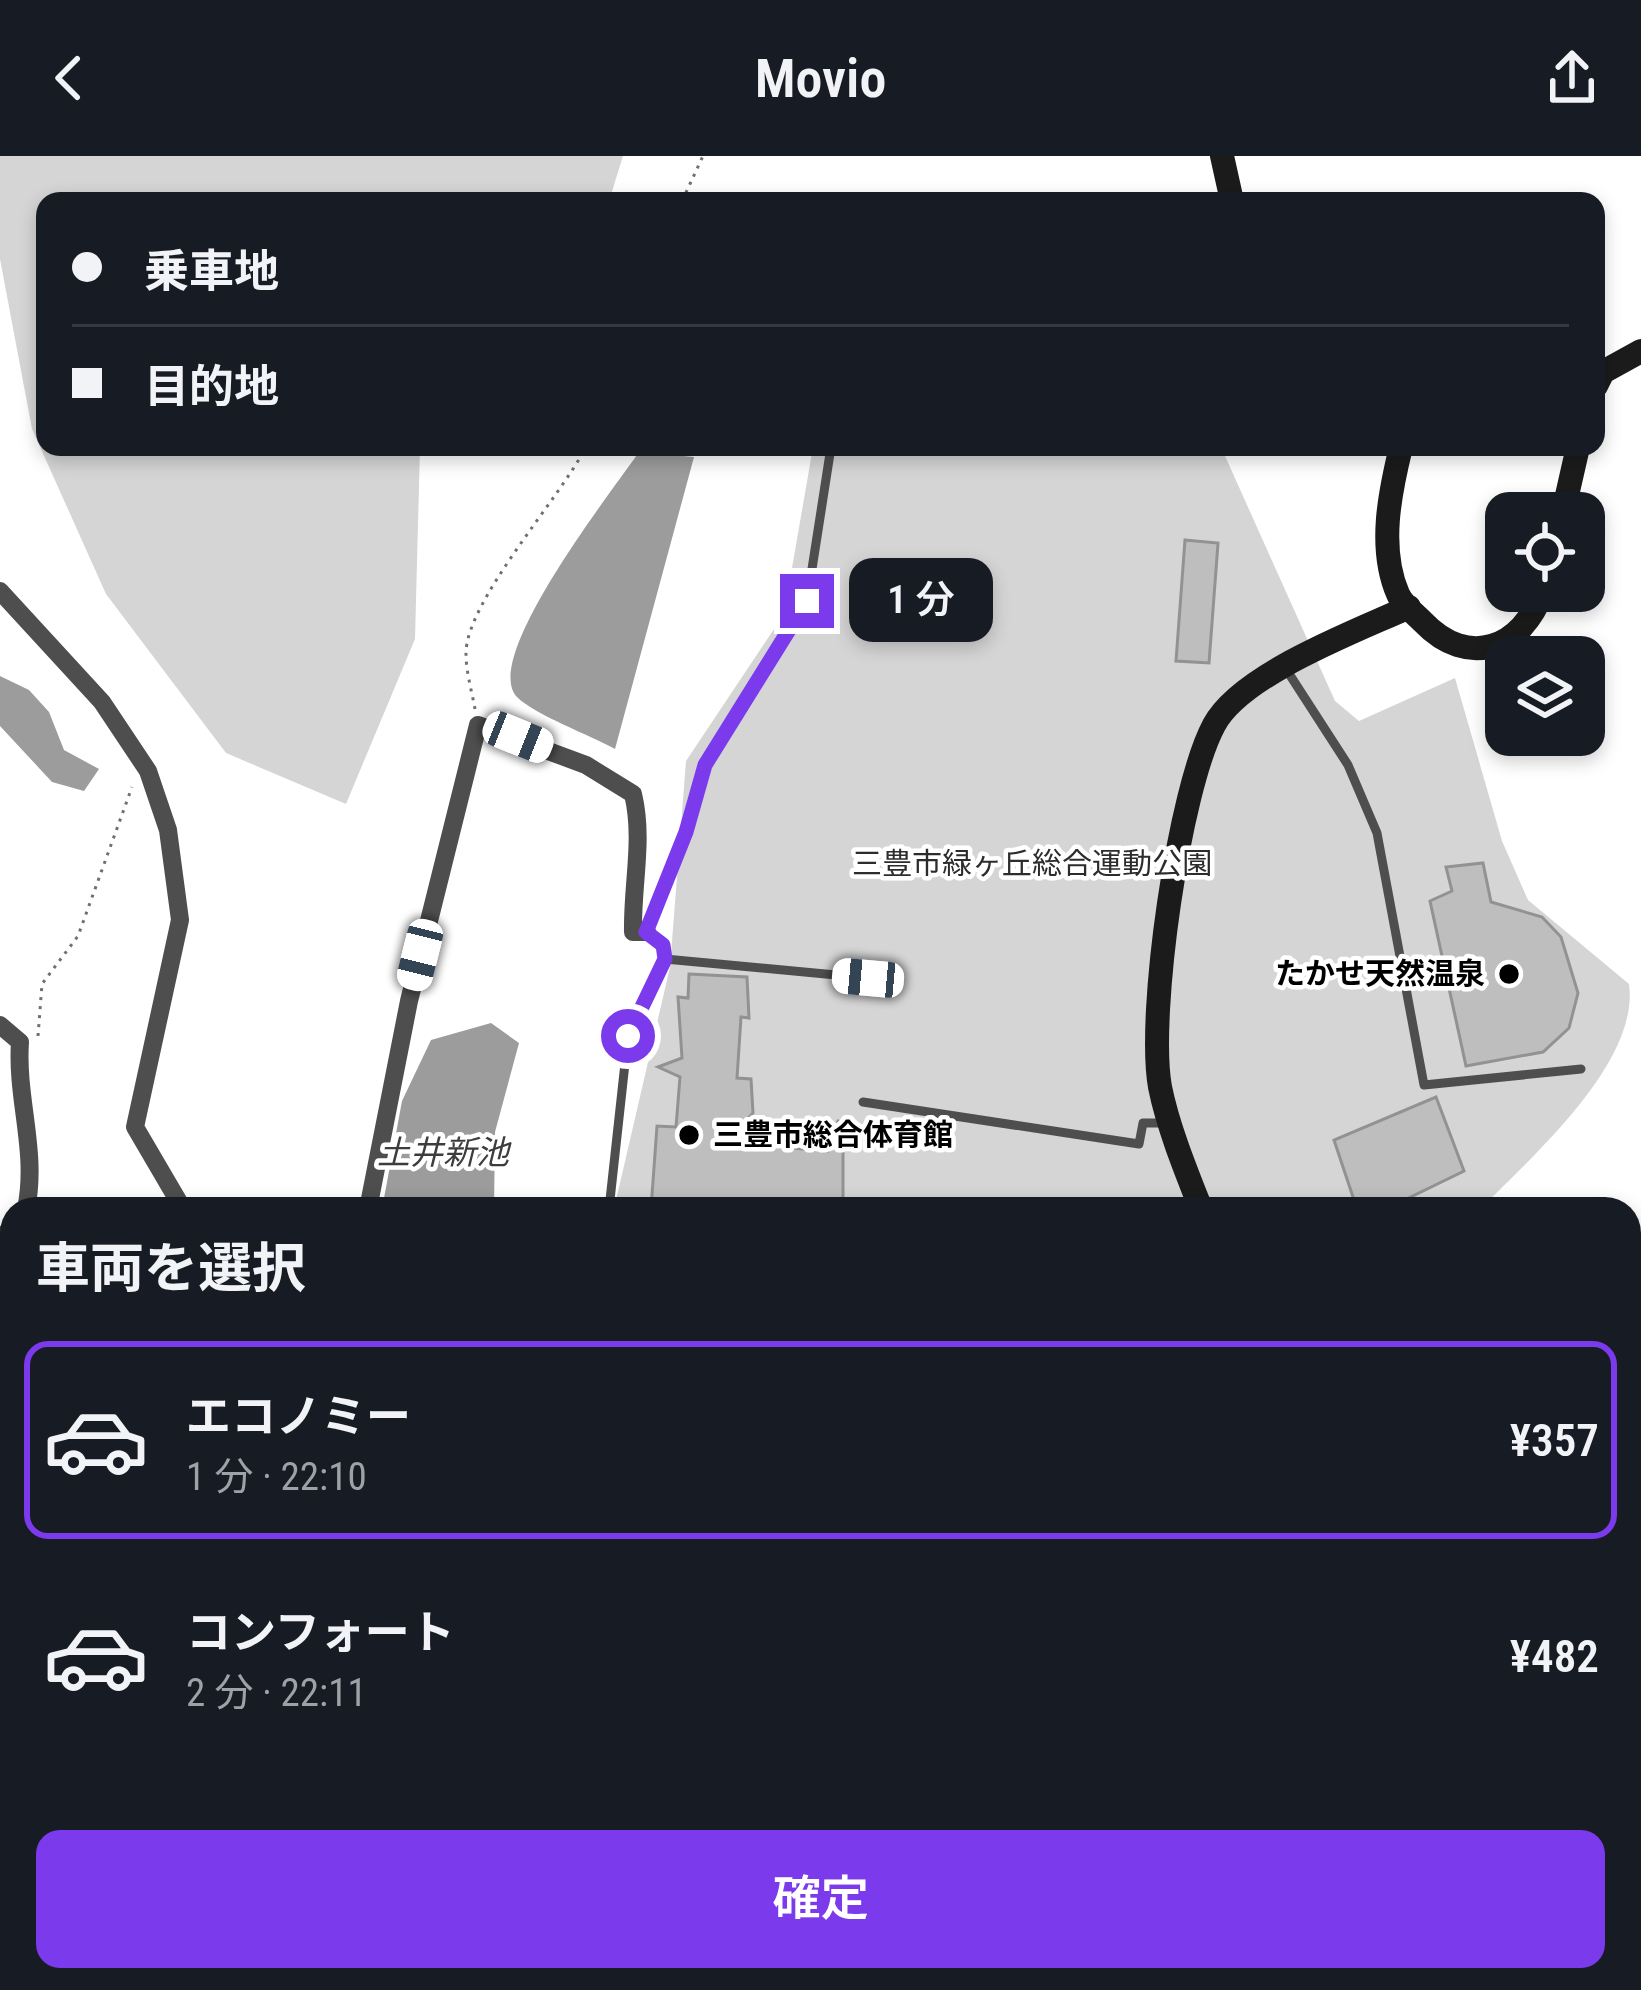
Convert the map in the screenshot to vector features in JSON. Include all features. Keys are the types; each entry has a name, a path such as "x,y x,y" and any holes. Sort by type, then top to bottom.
{"street":[{"path":"1222,156 1230,192"},
{"path":"1605,371 1641,351"},
{"path":"1400,456 1388,501 1398,594 1455,646 1479,652 1498,647 1520,632 1531,612"},
{"path":"1568,492 1576,456"},
{"path":"0,591 102,701 148,771 168,830 180,920 135,1127 176,1197"},
{"path":"1197,1197 1160,1086 1158,1008 1173,880 1187,812 1215,723 1253,686 1409,607"},
{"path":"370,1197 409,1001 478,725 586,765 633,794 641,828 632,888 634,932 646,932"},
{"path":"0,1024 20,1042 17,1088 31,1151 27,1197"}],"lane":[{"path":"609,1197 628,1036 665,959 663,945 646,932 686,832 705,765 807,601 831,456"},
{"path":"1286,669 1348,765 1377,833 1424,1084 1581,1069"},
{"path":"665,959 868,978"},
{"path":"863,1102 1139,1144 1143,1123 1172,1123"}],"path":[{"path":"686,192 703,156"},
{"path":"478,725 465,651 484,600 521,542 564,490 581,456"},
{"path":"20,1042 41,1035 43,984 78,935 130,789 148,771"}],"green space":[{"path":"0,156 623,156 612,192 36,192 36,438 0,259"},
{"path":"44,456 420,456 415,639 346,804 226,753 106,594"},
{"name":"三豊市緑ヶ丘総合運動公園","path":"811,456 1225,456 1335,701 1359,721 1455,678 1502,841 1528,900 1629,984 1628,1014 1618,1045 1578,1106 1492,1197 617,1197 670,967 686,761 784,614"}],"water":[{"path":"636,456 694,457 615,749 525,704 517,697 511,677 532,613"},
{"path":"0,676 29,690 49,712 64,750 99,769 84,791 52,782 0,726"},
{"name":"土井新池","path":"491,1023 519,1043 495,1132 494,1197 384,1197 402,1101 431,1040"}],"building":[{"path":"1185,540 1218,543 1209,663 1176,661"},
{"name":"たかせ天然温泉","path":"1483,863 1491,902 1542,917 1561,937 1578,993 1569,1028 1543,1052 1466,1066 1430,901 1452,891 1446,867"},
{"name":"三豊市総合体育館","path":"689,974 747,977 749,1018 741,1017 737,1078 751,1079 753,1113 726,1143 828,1151 838,1121 843,1122 843,1197 652,1197 657,1126 676,1127 680,1077 658,1067 682,1058 678,997 688,998"},
{"path":"1436,1097 1464,1171 1411,1197 1353,1197 1334,1140"}],"place":[{"name":"たかせ天然温泉","path":"1509,974"},
{"name":"三豊市総合体育館","path":"689,1135"}],"route":[{"path":"628,1036 665,959 663,945 646,932 686,832 705,765 807,601"}]}
